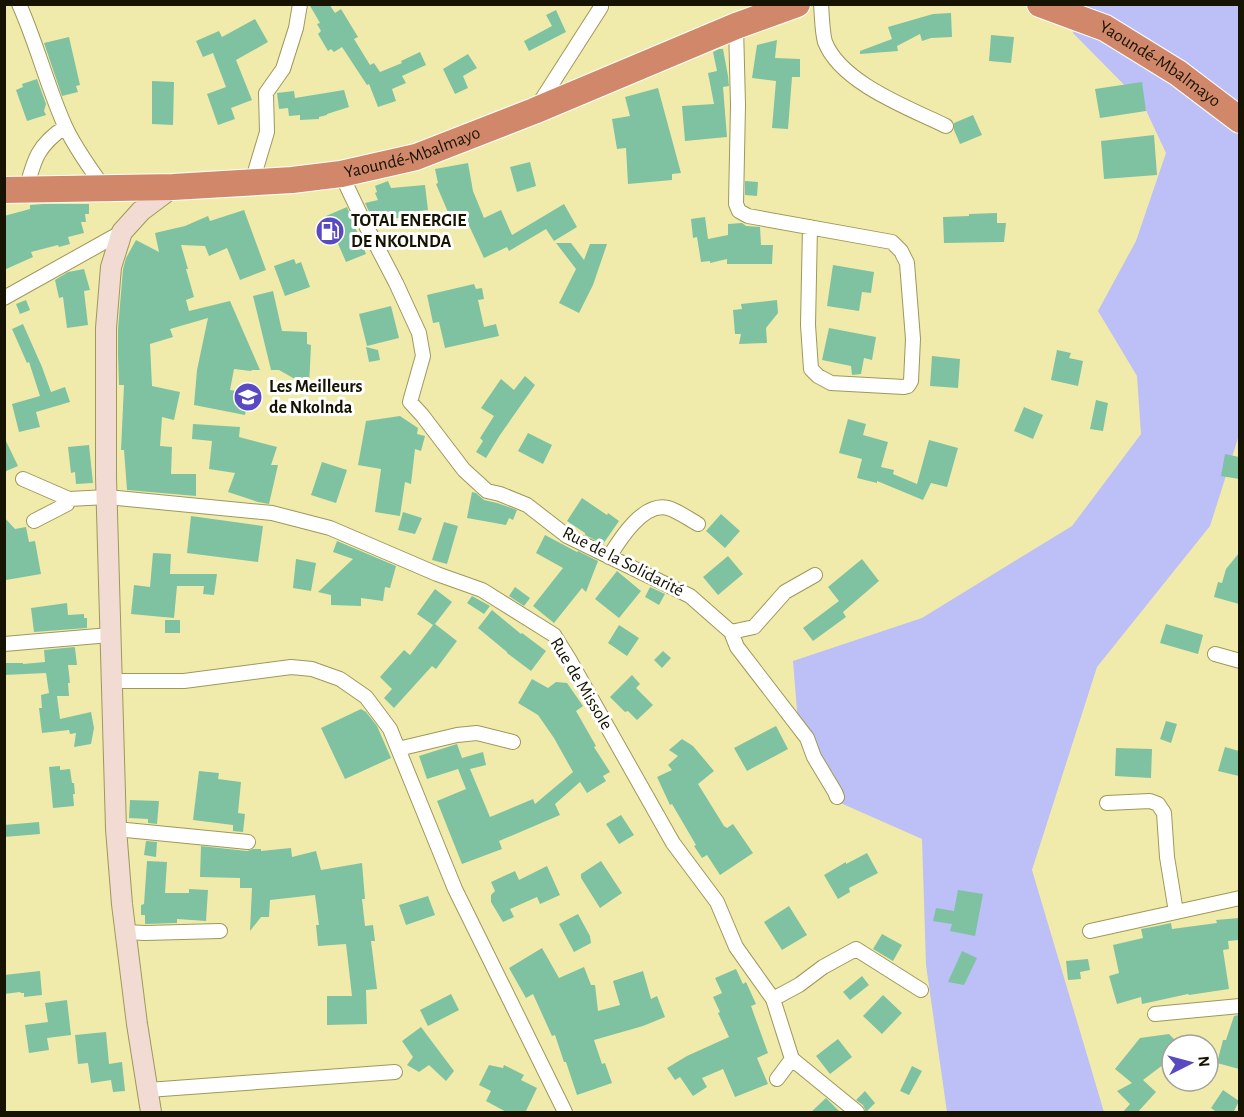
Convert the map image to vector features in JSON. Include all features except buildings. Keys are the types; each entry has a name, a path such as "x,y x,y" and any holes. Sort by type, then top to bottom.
{"highway":[{"name":"Yaoundé-Mbalmayo","path":"15,190 173,187 292,180 340,174 416,157 534,111 736,26 797,4"},
{"name":"Yaoundé-Mbalmayo","path":"1040,4 1105,28 1178,73 1239,120"}],"street":[{"path":"20,4 65,127 76,148 104,188"},
{"path":"252,182 267,132 266,93 283,69 296,28 300,4"},
{"path":"534,111 601,8 601,4"},
{"path":"821,4 825,41 839,63 862,83 946,126"},
{"path":"736,26 738,105 735,204 748,216 810,227 892,242 901,251 907,263 913,339 911,381 908,386 831,383 811,369 808,325 810,227"},
{"path":"15,190 40,150 65,127"},
{"name":"Rue de la Solidarité","path":"340,174 419,333 423,356 410,402 464,470 487,491 527,505 567,536 690,596 731,632 737,646 807,738 814,757 837,797"},
{"path":"4,298 122,232 141,211 173,187"},
{"path":"122,232 111,267 106,328 111,681 116,829 122,904 151,1113"},
{"path":"23,479 69,499 67,504 34,522"},
{"name":"Rue de Missole","path":"69,499 107,497 272,513 330,528 437,574 482,590 554,634 673,843 717,902 736,947 773,999 792,1059"},
{"path":"609,557 633,522 651,510 666,508 698,524"},
{"path":"731,632 754,627 785,592 815,575"},
{"path":"4,644 110,635"},
{"path":"1215,654 1239,661"},
{"path":"111,681 184,681 291,667 312,669 340,679 366,697 390,729 455,889 565,1113"},
{"path":"398,749 457,735 477,733 513,742"},
{"path":"1107,803 1150,801 1158,804 1164,813 1167,857 1176,912"},
{"path":"116,829 248,842"},
{"path":"1090,931 1239,898"},
{"path":"125,932 220,931"},
{"path":"773,999 856,949 921,990"},
{"path":"1155,1014 1239,1006"},
{"path":"777,1079 792,1059 856,1113"},
{"path":"148,1090 395,1072"}],"shaded area":[{"path":"1079,5 1239,5 1239,435 1210,526 1097,667 1032,870 1104,1112 947,1112 926,965 922,839 836,801 797,711 793,661 922,618 1072,526 1141,434 1137,376 1098,311 1136,241 1166,153 1143,104 1073,33"}],"place":[{"name":"TOTAL ENERGIE DE NKOLNDA","path":"330,231"},
{"name":"Les Meilleurs de Nkolnda","path":"248,397"}]}
